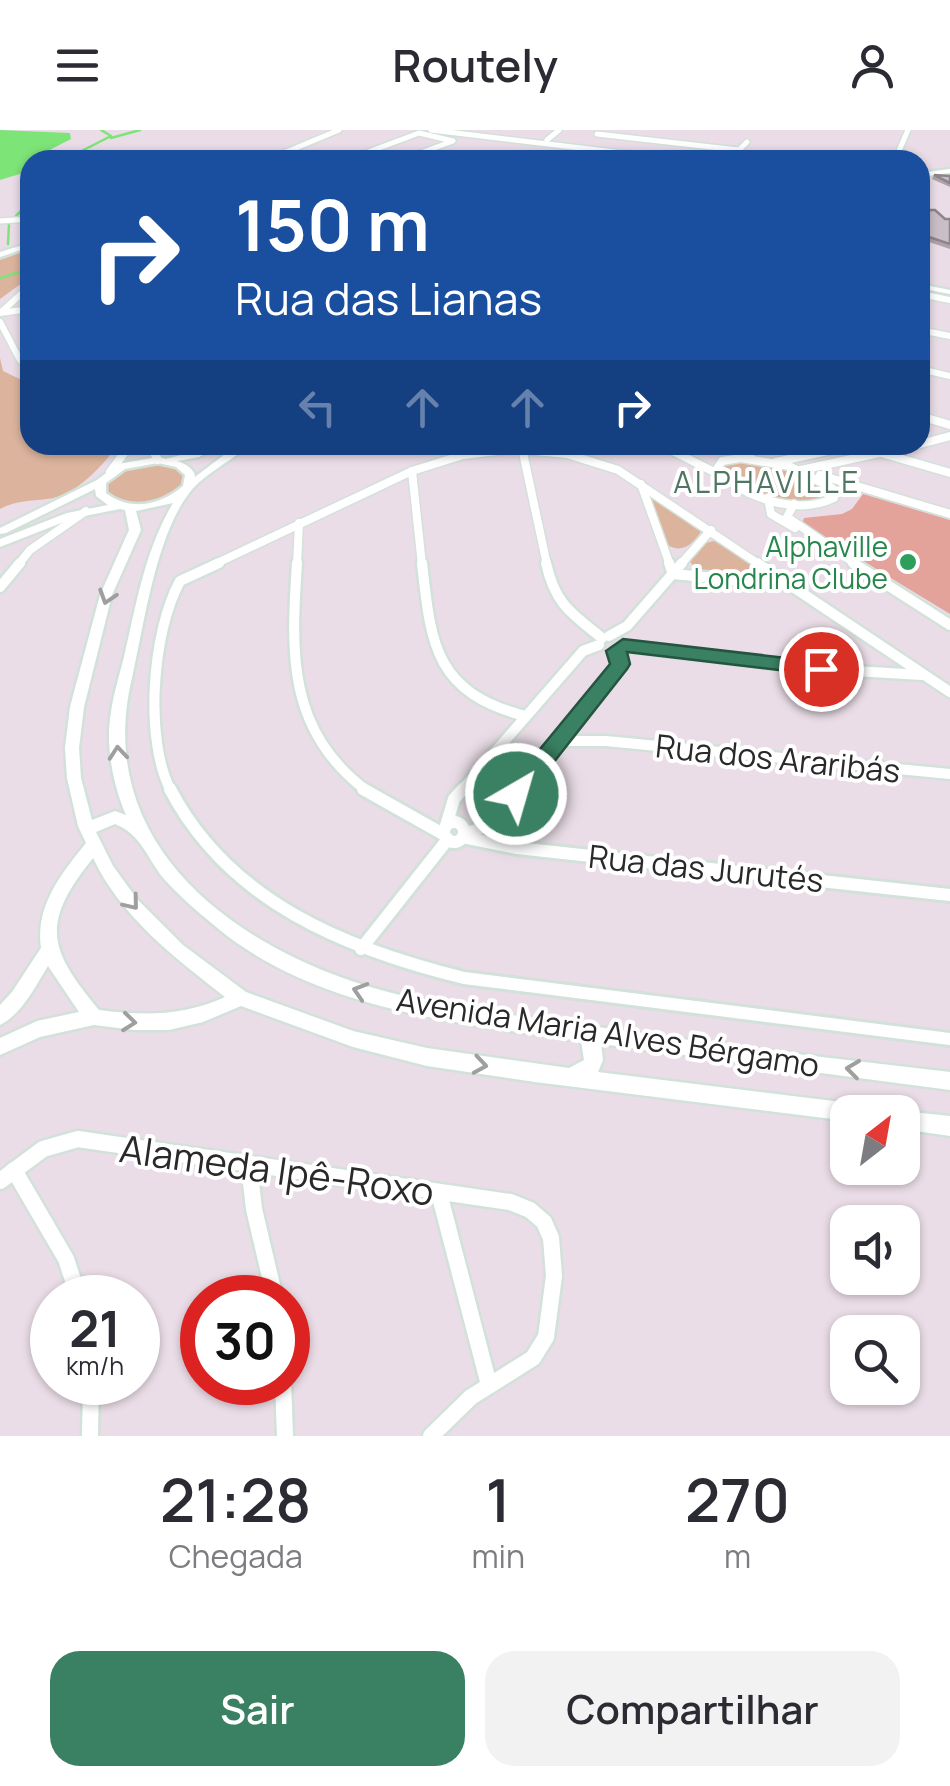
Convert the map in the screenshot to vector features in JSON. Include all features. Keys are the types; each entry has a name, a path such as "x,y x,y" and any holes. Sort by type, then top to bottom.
{"street":[{"path":"291,150 339,130"},
{"path":"431,130 598,150"},
{"path":"546,140 558,130"},
{"path":"446,138 457,132"},
{"path":"582,148 600,132 739,150 747,142"},
{"path":"373,150 415,134 453,140 428,150"},
{"path":"0,313 20,295"},
{"path":"0,322 20,358"},
{"path":"122,455 106,477 100,494 124,506"},
{"path":"156,455 159,460 188,471 186,489"},
{"path":"0,532 129,464 194,455"},
{"path":"0,543 86,511 160,504 231,455"},
{"path":"459,455 412,470 178,582 158,665 152,714 158,752 171,790 191,826 240,878 306,924 414,968 464,978 950,1039"},
{"path":"523,455 552,590 564,607 604,640 620,646 821,669 925,675"},
{"path":"564,455 594,460 641,484 950,692"},
{"path":"681,455 768,498 794,504 823,504 845,488 874,491"},
{"path":"753,455 950,514"},
{"path":"724,478 717,466 730,458 772,462 801,455"},
{"path":"867,455 924,466"},
{"path":"804,471 874,455"},
{"path":"889,455 950,473"},
{"path":"412,470 432,643 458,682 515,728"},
{"path":"804,471 826,482 835,494"},
{"path":"641,484 673,574"},
{"name":"Avenida Maria Alves Bérgamo","path":"186,489 162,529 117,718 119,769 140,828 173,878 205,909 300,970 424,1008 586,1034 950,1081"},
{"path":"768,498 768,510 775,518 808,534 950,625"},
{"path":"794,504 788,517 808,534"},
{"name":"Avenida Maria Alves Bérgamo","path":"124,506 136,530 106,595 74,728 74,778 90,837 115,881 177,950 240,998 371,1044 427,1057 830,1110"},
{"path":"0,587 30,550 86,511"},
{"path":"299,523 294,681 305,722 327,754 363,789 446,833"},
{"path":"361,949 446,833 454,798 583,650 627,626 711,530"},
{"path":"673,574 791,585"},
{"path":"464,835 493,823 620,664 620,646 627,626"},
{"path":"498,711 525,716"},
{"name":"Rua dos Araribás","path":"570,726 606,741"},
{"name":"Rua dos Araribás","path":"558,741 606,741 950,774"},
{"path":"94,1017 65,985 48,952 46,927 52,902 90,837 115,817 140,828"},
{"name":"Rua das Jurutés","path":"446,833 460,824 464,835 517,848 950,895"},
{"path":"0,1017 18,998 48,952"},
{"path":"0,1047 37,1029 94,1017 163,1025 201,1018 240,998"},
{"path":"568,1077 584,1074 594,1064 596,1050 586,1034"},
{"path":"920,1122 950,1126"},
{"name":"Alameda Ipê-Roxo","path":"7,1176 52,1144 78,1140 520,1204 544,1219 554,1249 546,1336 533,1358 490,1385"},
{"path":"249,1166 254,1209 270,1275"},
{"path":"7,1176 54,1235 70,1275"},
{"path":"431,1436 490,1385 440,1193"},
{"path":"90,1436 91,1405"},
{"path":"284,1405 285,1436"}],"shaded area":[{"path":"0,130 70,133 71,139 50,150 20,150 20,174 0,180"},
{"path":"20,253 20,284 0,299 0,260"},
{"path":"0,358 3,371 20,379 20,455 110,455 78,486 58,497 18,502 0,509"},
{"path":"732,461 793,472 827,489 829,496 802,503 772,498 722,469"},
{"path":"171,465 185,476 181,486 163,500 138,504 115,498 107,491 108,481 125,468"},
{"name":"Alphaville Londrina Clube","path":"863,494 950,520 950,614 802,524 804,518 842,514 852,509"},
{"path":"654,498 702,530 691,543 683,548 667,545 651,501"},
{"path":"714,541 753,564 754,570 740,577 695,570 690,561 705,543"}],"building":[{"path":"930,210 950,219 950,244 930,237"}],"waterway":[{"path":"84,150 111,136 101,130"},
{"path":"111,138 140,130"},
{"path":"16,216 20,212"},
{"path":"8,244 9,224"},
{"path":"0,278 20,272"}],"place":[{"name":"Alphaville Londrina Clube","path":"908,562"}],"district":[{"name":"ALPHAVILLE","path":"767,481"}],"route":[{"path":"516,794 620,664 616,651 623,646 821,669"}]}
